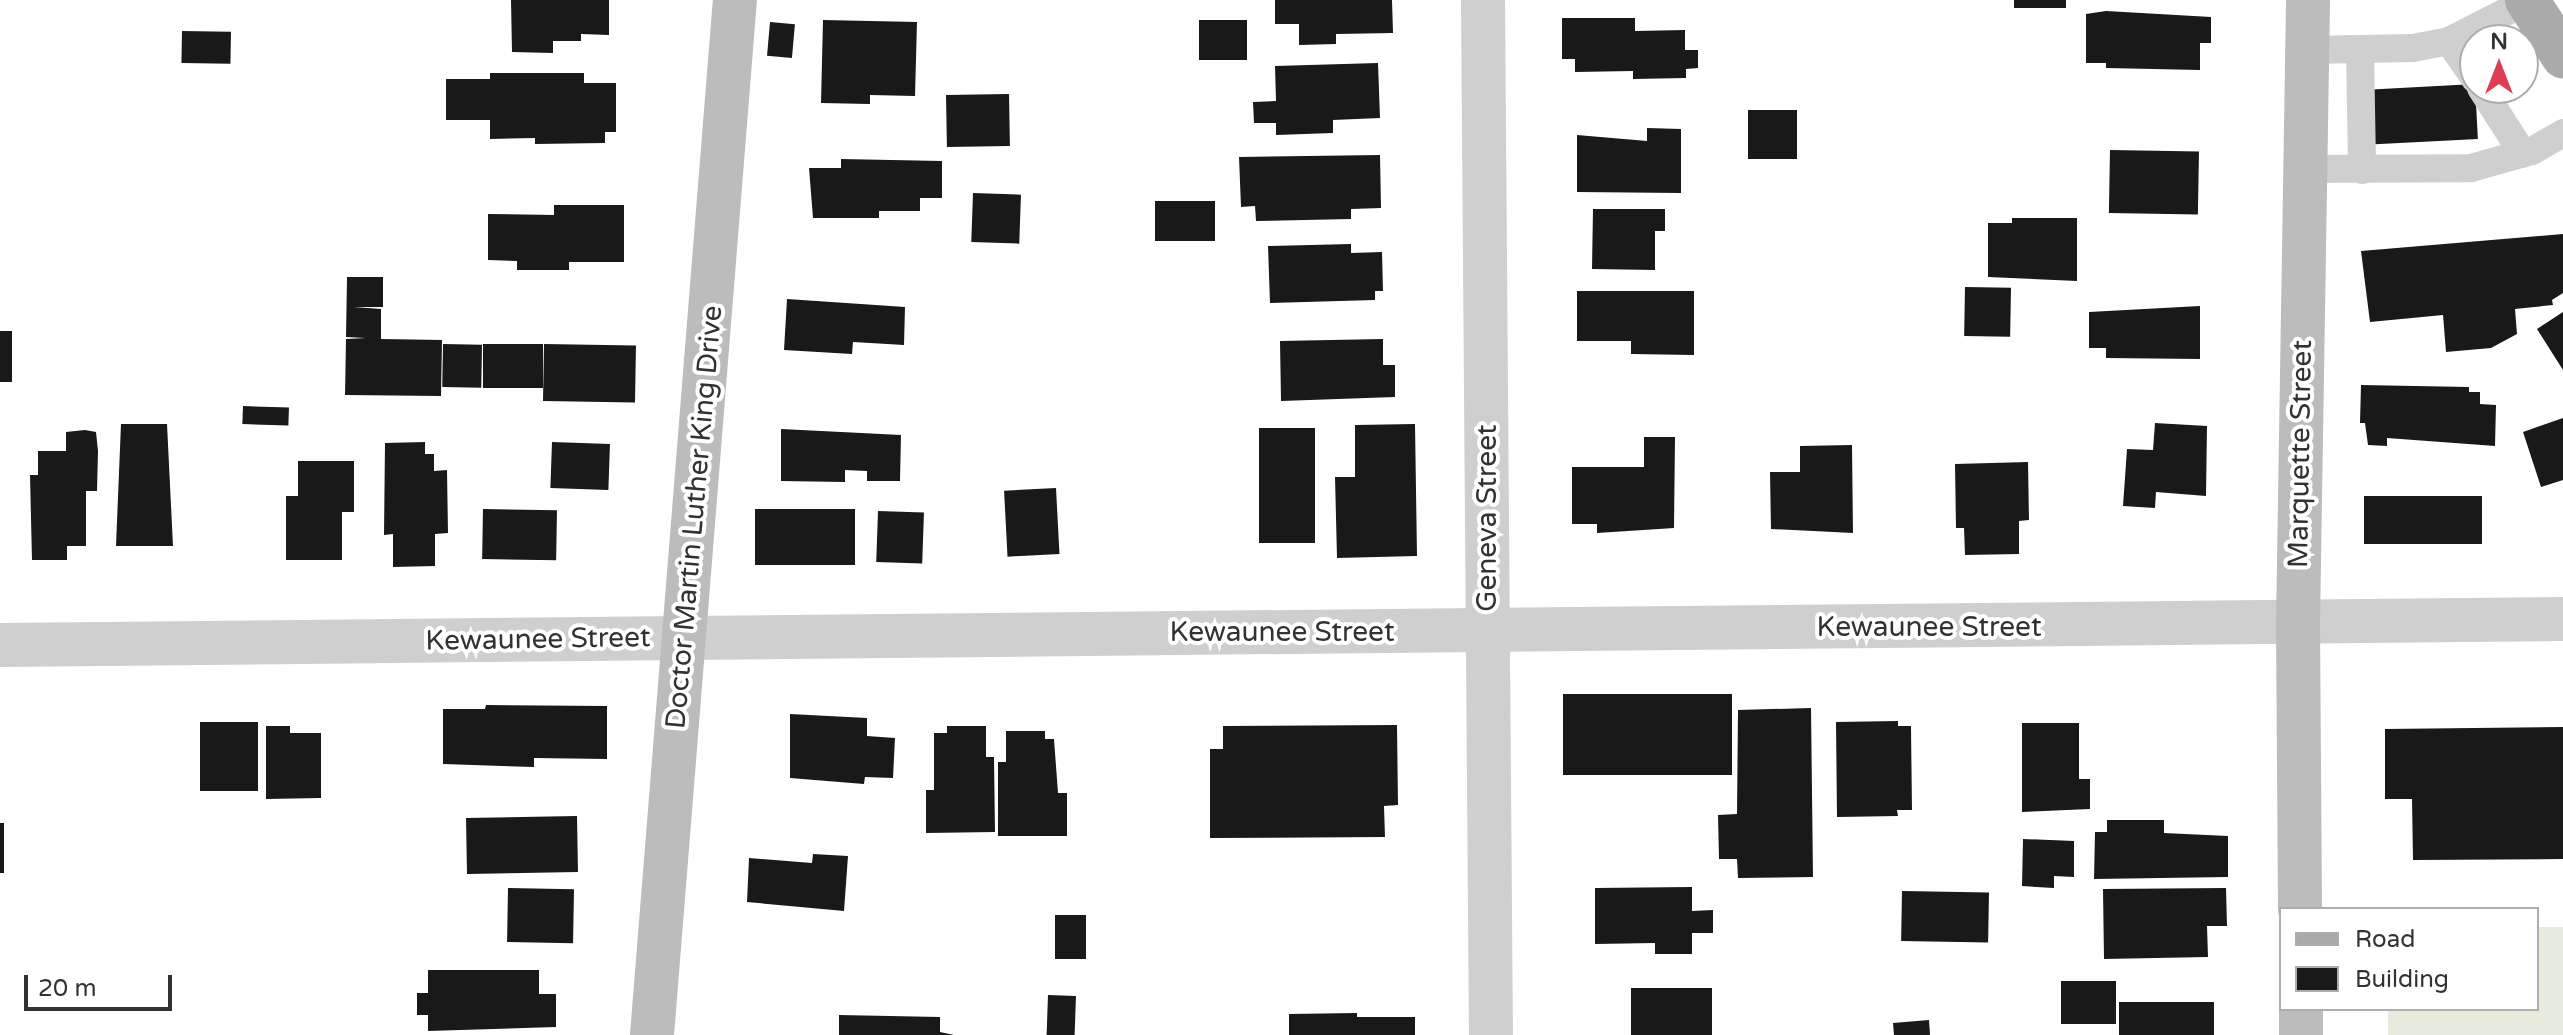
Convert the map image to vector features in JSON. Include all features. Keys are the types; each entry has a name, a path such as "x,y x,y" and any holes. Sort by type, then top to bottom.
{"main road":[{"path":"2527,1 2563,56"}],"street":[{"name":"Doctor Martin Luther King Drive","path":"652,1035 735,0"},
{"name":"Geneva Street","path":"1483,0 1491,1035"},
{"name":"Marquette Street","path":"2300,907 2298,624 2308,0"},
{"name":"Kewaunee Street","path":"0,645 2563,619"},
{"path":"2301,1011 2301,1035"}],"lane":[{"path":"2306,50 2360,50 2449,41 2527,1"},
{"path":"2449,41 2459,56"},
{"path":"2360,50 2362,170"},
{"path":"2491,104 2523,154"},
{"path":"2304,169 2471,168 2523,154 2563,133"}],"shaded area":[{"path":"2539,927 2563,927 2563,1035 2388,1035 2388,1011 2539,1011"}],"building":[{"path":"511,0 609,0 609,35 581,34 581,41 553,41 553,53 512,52"},
{"path":"1275,0 1392,0 1393,33 1336,34 1336,44 1299,45 1299,24 1275,24"},
{"path":"2014,0 2066,0 2066,8 2014,8"},
{"path":"2106,11 2211,17 2211,43 2200,43 2200,70 2106,68 2106,63 2086,63 2086,14"},
{"path":"1562,18 1635,18 1635,31 1685,30 1685,50 1698,50 1698,68 1686,69 1686,78 1633,79 1633,71 1575,72 1575,59 1562,59"},
{"path":"823,20 917,22 915,96 870,95 870,104 821,103"},
{"path":"1199,20 1247,20 1247,60 1199,60"},
{"path":"770,22 795,24 792,58 767,56"},
{"path":"182,31 231,32 230,64 181,63"},
{"path":"1378,63 1380,118 1333,120 1333,133 1276,135 1276,123 1254,123 1253,102 1276,101 1275,66"},
{"path":"490,73 584,73 584,83 616,83 616,132 605,132 605,143 535,144 535,138 490,139 490,120 446,120 446,79 490,79"},
{"path":"2459,85 2459,104 2476,104 2478,139 2370,145 2367,90"},
{"path":"1009,94 1010,146 947,147 946,95"},
{"path":"1748,110 1797,110 1797,159 1748,159"},
{"path":"1647,128 1681,129 1681,193 1577,192 1577,135 1647,141"},
{"path":"2110,150 2199,152 2198,215 2109,213"},
{"path":"1380,155 1381,208 1351,209 1351,219 1256,221 1255,206 1241,207 1239,157"},
{"path":"841,159 942,161 942,198 920,198 920,211 879,211 879,218 813,218 809,168 841,168"},
{"path":"973,193 1021,195 1019,244 971,242"},
{"path":"1155,201 1215,201 1215,241 1155,241"},
{"path":"554,205 624,205 624,262 569,262 569,270 517,270 517,261 488,260 488,214 554,215"},
{"path":"1593,209 1665,209 1665,231 1655,231 1655,270 1592,269"},
{"path":"2012,218 2077,218 2077,281 1988,277 1988,223 2012,223"},
{"path":"2563,234 2563,293 2552,300 2553,305 2515,309 2517,334 2491,348 2446,352 2443,315 2370,322 2361,251"},
{"path":"1351,244 1351,253 1382,252 1383,291 1375,291 1375,300 1270,303 1268,246"},
{"path":"347,277 383,277 383,307 354,307 381,309 381,339 442,340 441,396 345,395 346,339 366,338 346,337"},
{"path":"1965,287 2011,288 2010,337 1964,336"},
{"path":"1577,291 1694,291 1694,355 1631,354 1631,341 1577,341"},
{"path":"787,299 905,307 904,345 853,342 852,354 784,350"},
{"path":"2200,306 2200,359 2106,358 2106,348 2089,348 2089,312"},
{"path":"2563,312 2563,370 2537,329"},
{"path":"0,331 12,331 12,382 0,382"},
{"path":"1383,339 1383,365 1395,365 1395,397 1281,401 1280,341"},
{"path":"443,344 482,345 481,388 442,387"},
{"path":"483,344 543,344 543,388 483,388"},
{"path":"544,344 636,346 635,403 543,401"},
{"path":"2361,385 2469,387 2469,392 2480,392 2480,404 2496,405 2495,446 2387,438 2387,446 2368,445 2365,423 2360,423"},
{"path":"243,406 289,408 288,426 242,424"},
{"path":"2563,418 2563,480 2541,487 2523,432"},
{"path":"2155,423 2207,426 2206,496 2156,492 2155,508 2123,506 2127,449 2153,450"},
{"path":"121,424 167,424 173,546 116,546"},
{"path":"1415,424 1417,556 1337,558 1335,477 1355,477 1355,425"},
{"path":"1259,428 1315,428 1315,543 1259,543"},
{"path":"781,429 901,435 900,481 867,481 867,471 845,470 845,482 781,481"},
{"path":"66,432 96,432 98,451 97,491 86,491 86,546 67,546 67,560 32,560 30,475 38,475 38,451 66,451"},
{"path":"1644,437 1675,437 1674,528 1597,533 1597,524 1572,524 1572,467 1644,467"},
{"path":"425,442 425,454 434,454 434,471 447,470 448,533 435,534 435,566 393,567 393,534 384,535 385,443"},
{"path":"552,442 610,444 608,490 550,488"},
{"path":"1852,445 1853,533 1771,529 1770,472 1800,472 1800,446"},
{"path":"298,461 354,461 354,512 342,512 342,560 286,560 286,496 298,496"},
{"path":"2028,462 2029,520 2019,521 2019,554 1965,555 1964,528 1956,528 1955,464"},
{"path":"1056,488 1059,554 1008,557 1004,491"},
{"path":"2364,496 2482,496 2482,544 2364,544"},
{"path":"483,509 557,510 556,560 482,559"},
{"path":"755,509 855,509 855,565 755,565"},
{"path":"878,511 924,513 922,564 876,562"},
{"path":"1563,694 1732,694 1732,775 1563,775"},
{"path":"486,705 607,706 607,759 534,758 534,767 443,764 443,709 485,709"},
{"path":"1811,708 1813,877 1738,878 1737,859 1719,859 1718,815 1737,814 1738,710"},
{"path":"790,714 867,718 867,736 895,738 893,778 865,777 864,784 790,778"},
{"path":"1898,721 1898,726 1911,726 1912,810 1897,810 1898,816 1837,817 1836,722"},
{"path":"200,722 258,722 258,791 200,791"},
{"path":"2022,723 2079,723 2079,779 2090,779 2090,809 2022,812"},
{"path":"1397,725 1398,805 1384,806 1385,837 1210,838 1210,749 1223,749 1223,726"},
{"path":"266,726 290,726 290,733 321,733 321,798 266,799"},
{"path":"947,726 986,726 986,757 994,757 995,832 926,833 926,790 934,790 934,733 947,733"},
{"path":"2563,727 2563,859 2413,860 2412,799 2385,799 2385,729"},
{"path":"1006,731 1045,731 1045,739 1054,739 1058,793 1067,793 1067,836 998,836 998,762 1006,762"},
{"path":"577,816 578,872 467,874 466,818"},
{"path":"2107,820 2164,820 2164,833 2228,836 2228,877 2094,879 2095,832 2107,832"},
{"path":"0,823 4,823 4,873 0,873"},
{"path":"2023,839 2074,841 2074,877 2054,876 2054,888 2022,886"},
{"path":"813,854 848,856 844,911 747,902 749,858 812,863"},
{"path":"1692,887 1692,911 1713,910 1713,933 1692,933 1692,954 1655,954 1655,943 1595,944 1595,888"},
{"path":"508,888 574,889 573,943 507,942"},
{"path":"2226,888 2227,926 2207,926 2208,957 2104,959 2103,889"},
{"path":"1902,891 1989,893 1988,943 1901,941"},
{"path":"1055,915 1086,915 1086,959 1055,959"},
{"path":"428,970 539,970 539,994 556,994 556,1027 428,1031 428,1015 417,1015 417,993 428,993"},
{"path":"2061,981 2116,981 2116,1024 2061,1024"},
{"path":"1631,988 1712,988 1712,1035 1631,1035"},
{"path":"1048,995 1076,996 1075,1035 1047,1035"},
{"path":"2119,1002 2214,1002 2214,1035 2119,1035"},
{"path":"1357,1013 1357,1017 1415,1017 1415,1035 1289,1035 1289,1014"},
{"path":"839,1015 940,1017 940,1032 954,1035 839,1035"},
{"path":"1929,1020 1930,1035 1894,1035 1893,1023"}]}
